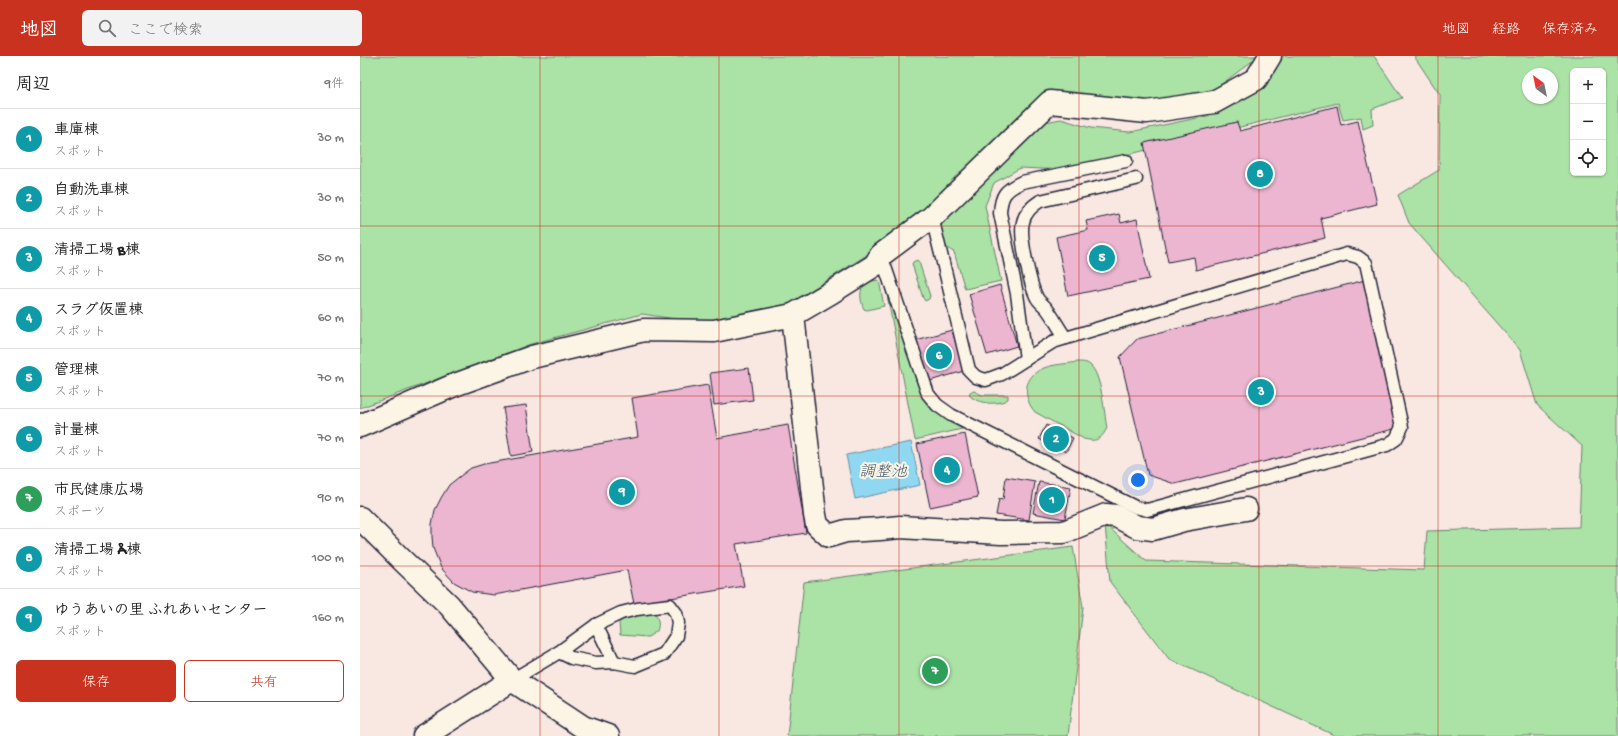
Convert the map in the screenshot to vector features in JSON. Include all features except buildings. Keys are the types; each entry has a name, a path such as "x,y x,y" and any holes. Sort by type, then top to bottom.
{"street":[{"path":"360,426 452,386 539,356 644,330 714,331 792,315 875,264 881,255 932,217 1050,102 1147,112 1214,102 1256,79 1270,56"},
{"path":"792,315 815,515 817,525 829,536 846,531 900,527 1001,533 1064,532 1106,516 1116,516 1137,527 1153,529 1184,520 1246,509"},
{"path":"360,518 401,560 449,605 512,680 584,727 608,736"},
{"path":"424,736 512,680"}],"lane":[{"path":"1026,359 1016,294 1000,213 1000,204 1004,194 1010,188 1022,182 1126,161"},
{"path":"1066,338 1047,310 1038,300 1032,288 1022,235 1023,223 1026,214 1033,205 1040,201 1136,179"},
{"path":"881,255 928,394 937,405 951,415 1135,507 1147,510 1387,445 1396,439 1402,428 1366,263 1358,257 1347,254 1053,342 1002,374 986,380 976,377 969,370 932,217"},
{"path":"512,680 559,652 596,625 625,611 670,605 676,613 678,623 676,636 664,654 635,666 614,662 596,663 571,658 559,652"},
{"path":"596,625 614,662"}],"green space":[{"path":"360,56 1259,56 1215,89 1146,102 1050,93 930,206 886,243 789,304 709,324 642,314 531,344 360,408"},
{"path":"1281,56 1374,56 1402,98 1372,109 1373,125 1363,129 1361,117 1343,120 1338,103 1065,170 1020,168 994,183 985,206 1001,281 965,289 954,252 947,248 943,241 941,225 1035,129 1045,122 1061,119 1091,128 1130,132 1207,116 1234,102"},
{"path":"1414,56 1618,56 1618,736 1336,736 1169,659 1110,582 1105,524 1146,561 1424,570 1427,531 1579,527 1582,446 1537,405 1520,350 1409,223 1398,195 1439,170 1440,95"},
{"path":"917,260 919,262 930,296 929,299 925,301 912,264"},
{"path":"883,274 917,370 943,415 962,429 915,440"},
{"path":"879,280 884,306 867,310 864,309 861,295 863,285 865,282"},
{"path":"1078,362 1087,363 1090,365 1094,370 1100,385 1107,428 1100,438 1095,440 1084,439 1035,412 1028,400 1028,381 1037,372 1052,366"},
{"path":"974,391 982,395 1008,395 1008,399 999,403 982,402 969,395 970,392"},
{"path":"1073,547 1083,607 1068,736 787,736 804,582"},
{"path":"654,611 658,621 657,631 648,637 620,635 619,622 638,613"}],"water":[{"name":"調整池","path":"911,442 920,485 855,499 846,455"}],"place":[{"name":"清掃工場 Å棟","path":"1260,174"},
{"name":"管理棟","path":"1102,258"},
{"name":"計量棟","path":"939,356"},
{"name":"清掃工場 B棟","path":"1261,392"},
{"name":"自動洗車棟","path":"1056,439"},
{"name":"スラグ仮置棟","path":"947,470"},
{"name":"ゆうあいの里 ふれあいセンター","path":"622,492"},
{"name":"車庫棟","path":"1052,500"},
{"name":"市民健康広場","path":"935,671"}]}
